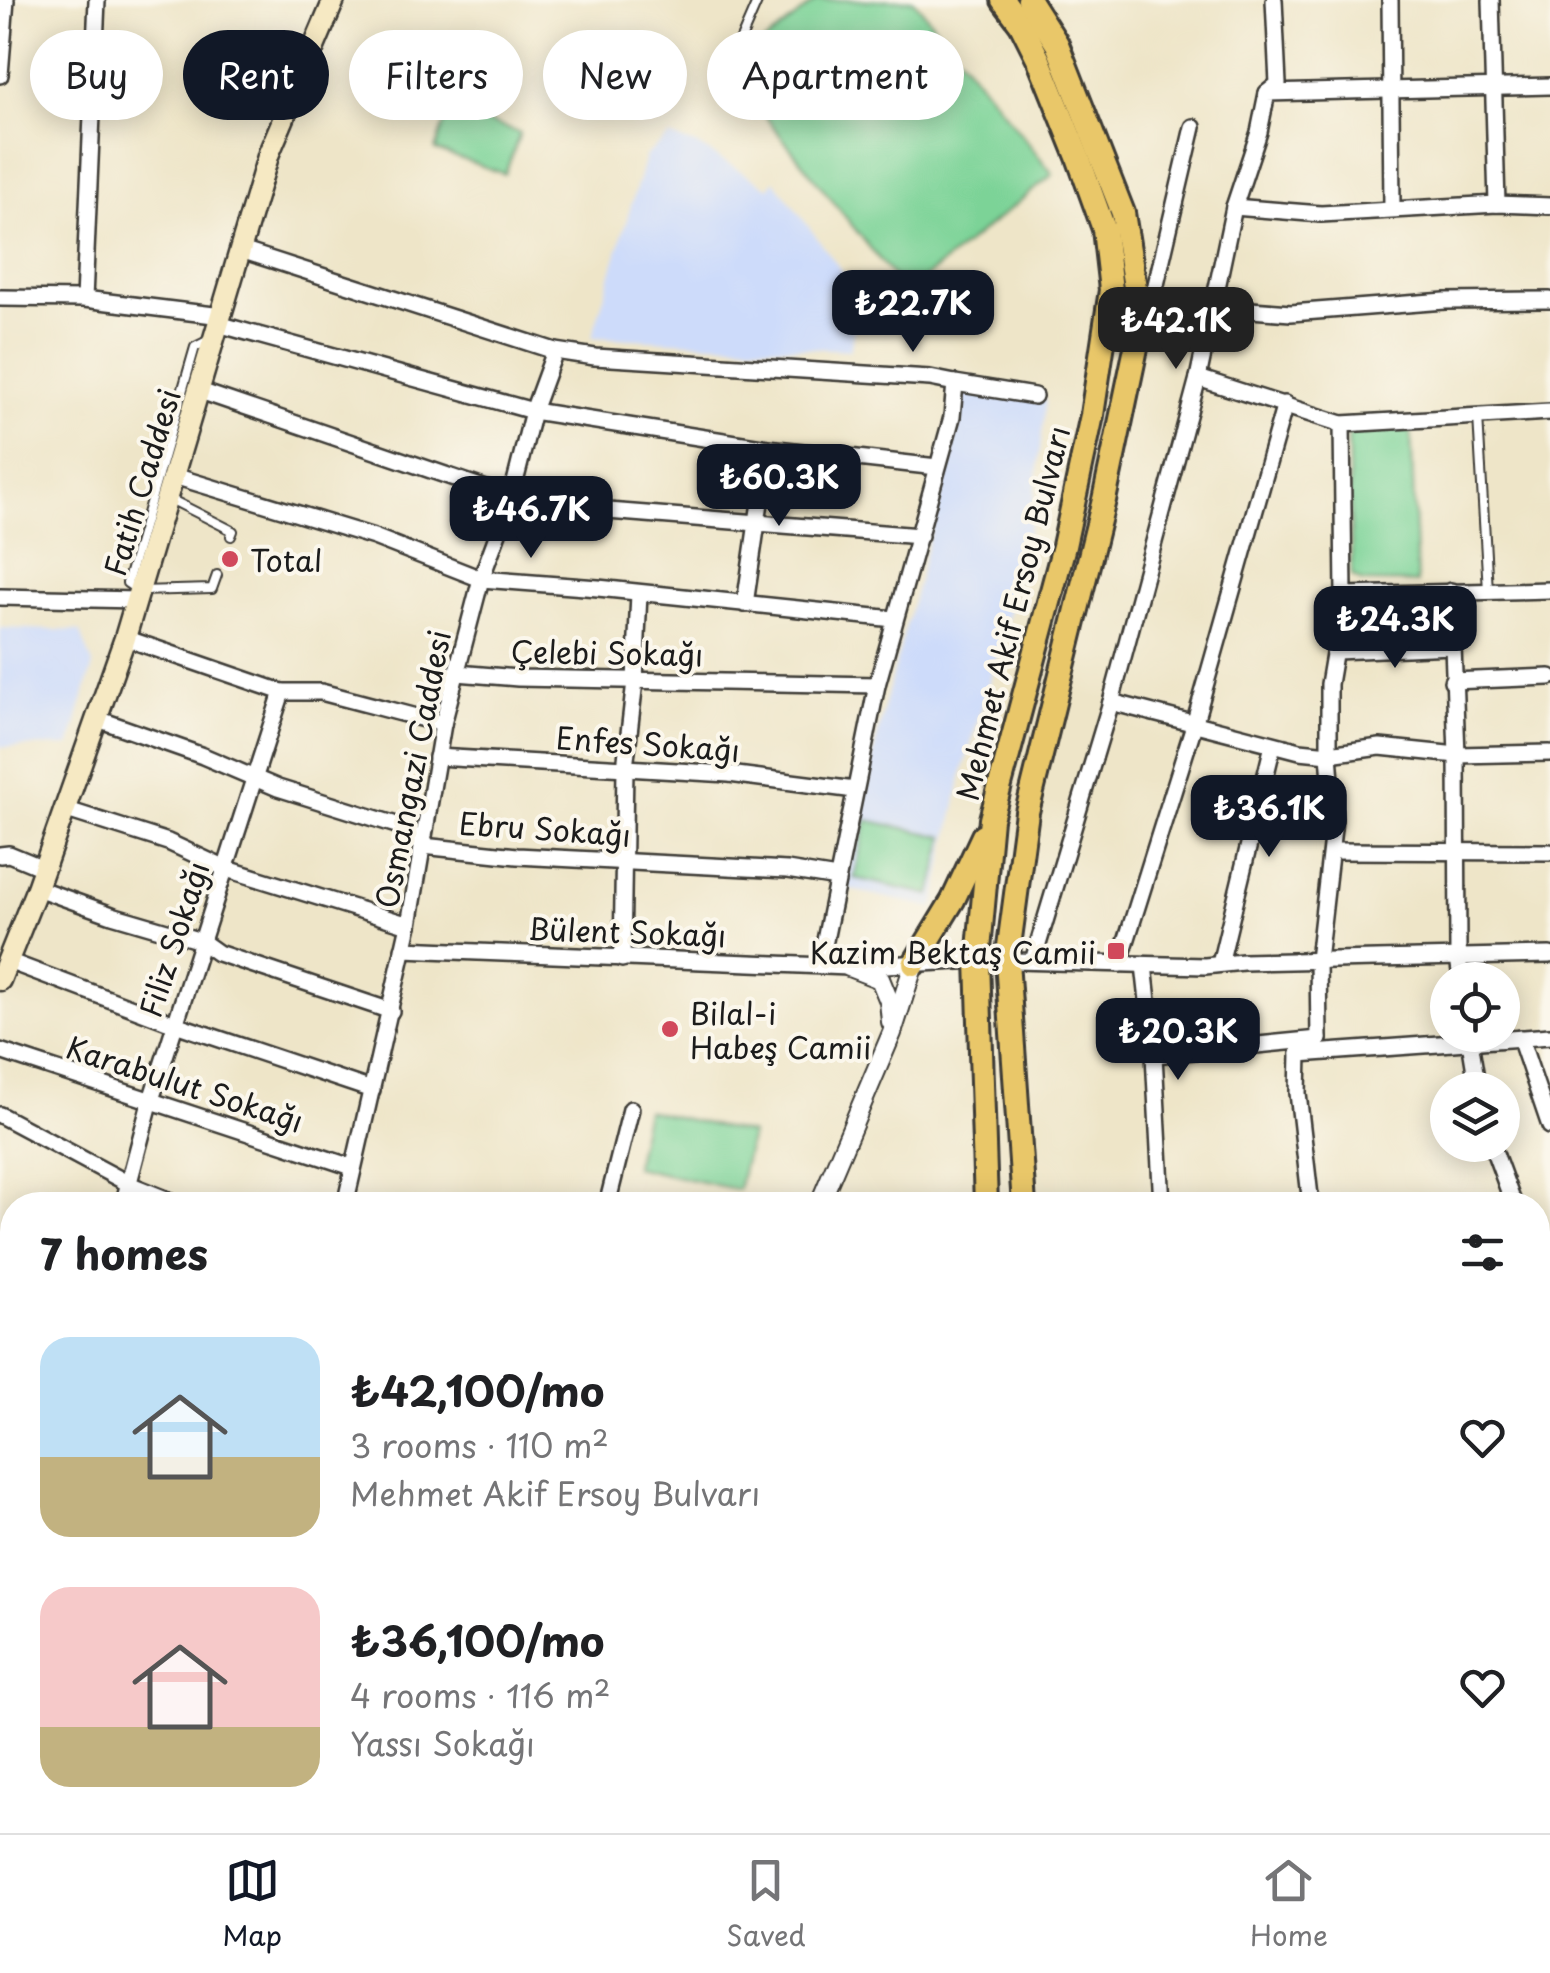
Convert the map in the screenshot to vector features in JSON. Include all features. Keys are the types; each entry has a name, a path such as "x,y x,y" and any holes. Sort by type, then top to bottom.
{"main road":[{"name":"Fatih Caddesi","path":"4,970 126,638 174,476 178,433 200,391 269,153 334,0"},
{"name":"Mehmet Akif Ersoy Bulvarı","path":"986,1192 978,960 990,819 1064,546 1092,415 1112,290 1104,229 1078,157 1039,60 1021,24 1003,0"},
{"name":"Mehmet Akif Ersoy Bulvarı","path":"1023,1192 1007,961 1027,812 1104,500 1138,324 1123,213 1057,44 1035,2"},
{"path":"914,964 954,900 990,819"}],"street":[{"path":"0,75 6,0"},
{"path":"84,300 97,0"},
{"path":"1034,961 1111,702 1198,378 1234,207 1268,93 1278,84 1274,0"},
{"path":"1390,0 1392,208"},
{"path":"1491,0 1497,204"},
{"path":"1268,93 1550,86"},
{"path":"1138,324 1156,290 1192,126"},
{"path":"1234,207 1321,214 1497,204 1550,206"},
{"path":"241,250 555,351 594,357 930,378 1034,396"},
{"path":"0,298 84,300 218,326 534,411 768,448 937,467"},
{"path":"1211,307 1291,312 1446,301 1550,300"},
{"name":"Osmangazi Caddesi","path":"347,1192 391,1011 443,724 481,579 555,351"},
{"path":"1198,378 1342,424 1550,412"},
{"path":"820,966 877,684 952,417 955,383"},
{"path":"200,391 533,504 920,536"},
{"path":"1119,964 1194,725 1285,404"},
{"path":"1319,1039 1318,960 1334,820 1329,684 1344,595 1342,424"},
{"path":"745,604 768,448"},
{"path":"174,476 374,537 481,579 894,619"},
{"path":"1344,595 1550,590"},
{"path":"1451,591 1459,962"},
{"path":"622,959 625,768 636,681 639,593"},
{"path":"0,597 138,595"},
{"path":"126,638 282,692 321,692 443,724"},
{"path":"1336,651 1453,646"},
{"name":"Çelebi Sokağı","path":"456,673 518,678 877,684"},
{"path":"1452,681 1550,678"},
{"name":"Filiz Sokağı","path":"129,1192 150,1103 282,692"},
{"path":"1111,702 1194,725 1329,754 1380,747 1457,756 1550,754"},
{"name":"Ebru Sokağı","path":"96,718 278,788 406,828 423,846 787,870 838,878"},
{"path":"1220,964 1274,744"},
{"name":"Enfes Sokağı","path":"436,757 730,774 855,790"},
{"path":"64,808 168,842 224,868 408,924"},
{"path":"1332,851 1550,852"},
{"path":"0,854 9,854 40,878 112,916 201,940 218,953 391,1011"},
{"name":"Bülent Sokağı","path":"403,949 820,966 978,960 1220,964 1550,955"},
{"path":"825,1192 892,1033 914,964"},
{"path":"1144,965 1154,1055 1161,1192"},
{"path":"849,966 880,979 889,1001 892,1033"},
{"path":"4,970 372,1090"},
{"path":"1550,1036 1520,1038 1550,1126"},
{"path":"1299,1054 1319,1039"},
{"path":"1154,1055 1319,1039"},
{"path":"1299,1054 1430,1042"},
{"name":"Karabulut Sokağı","path":"0,1051 352,1167"},
{"path":"1299,1054 1298,1092 1310,1192"},
{"path":"610,1192 632,1110"},
{"path":"0,1115 148,1192"},
{"path":"1498,1162 1509,1192"}],"lane":[{"path":"745,30 758,0"},
{"path":"217,576 212,590 138,595 127,583 178,433 195,347 218,326"},
{"path":"1478,416 1488,590"},
{"path":"168,497 233,531 231,536"}],"shaded area":[{"path":"670,136 700,147 769,188 774,180 861,297 850,350 592,337 646,155"},
{"path":"964,392 1046,400 1032,516 1001,642 962,774 934,908 843,888 885,703 943,488"},
{"path":"0,628 80,631 93,665 70,746 0,747"}],"green space":[{"path":"817,0 914,0 938,30 780,30"},
{"path":"964,63 1053,174 906,293 768,120 964,120"},
{"path":"445,120 482,120 520,133 505,174 435,150"},
{"path":"1411,429 1417,583 1362,582 1352,576 1348,437 1351,432"},
{"path":"867,820 945,837 931,895 854,878"},
{"path":"646,1110 751,1134 738,1190 634,1167"}],"place":[{"name":"Total","path":"230,559"},
{"name":"Kazim Bektaş Camii","path":"1116,951"},
{"name":"Bilal-i Habeş Camii","path":"670,1029"}]}
